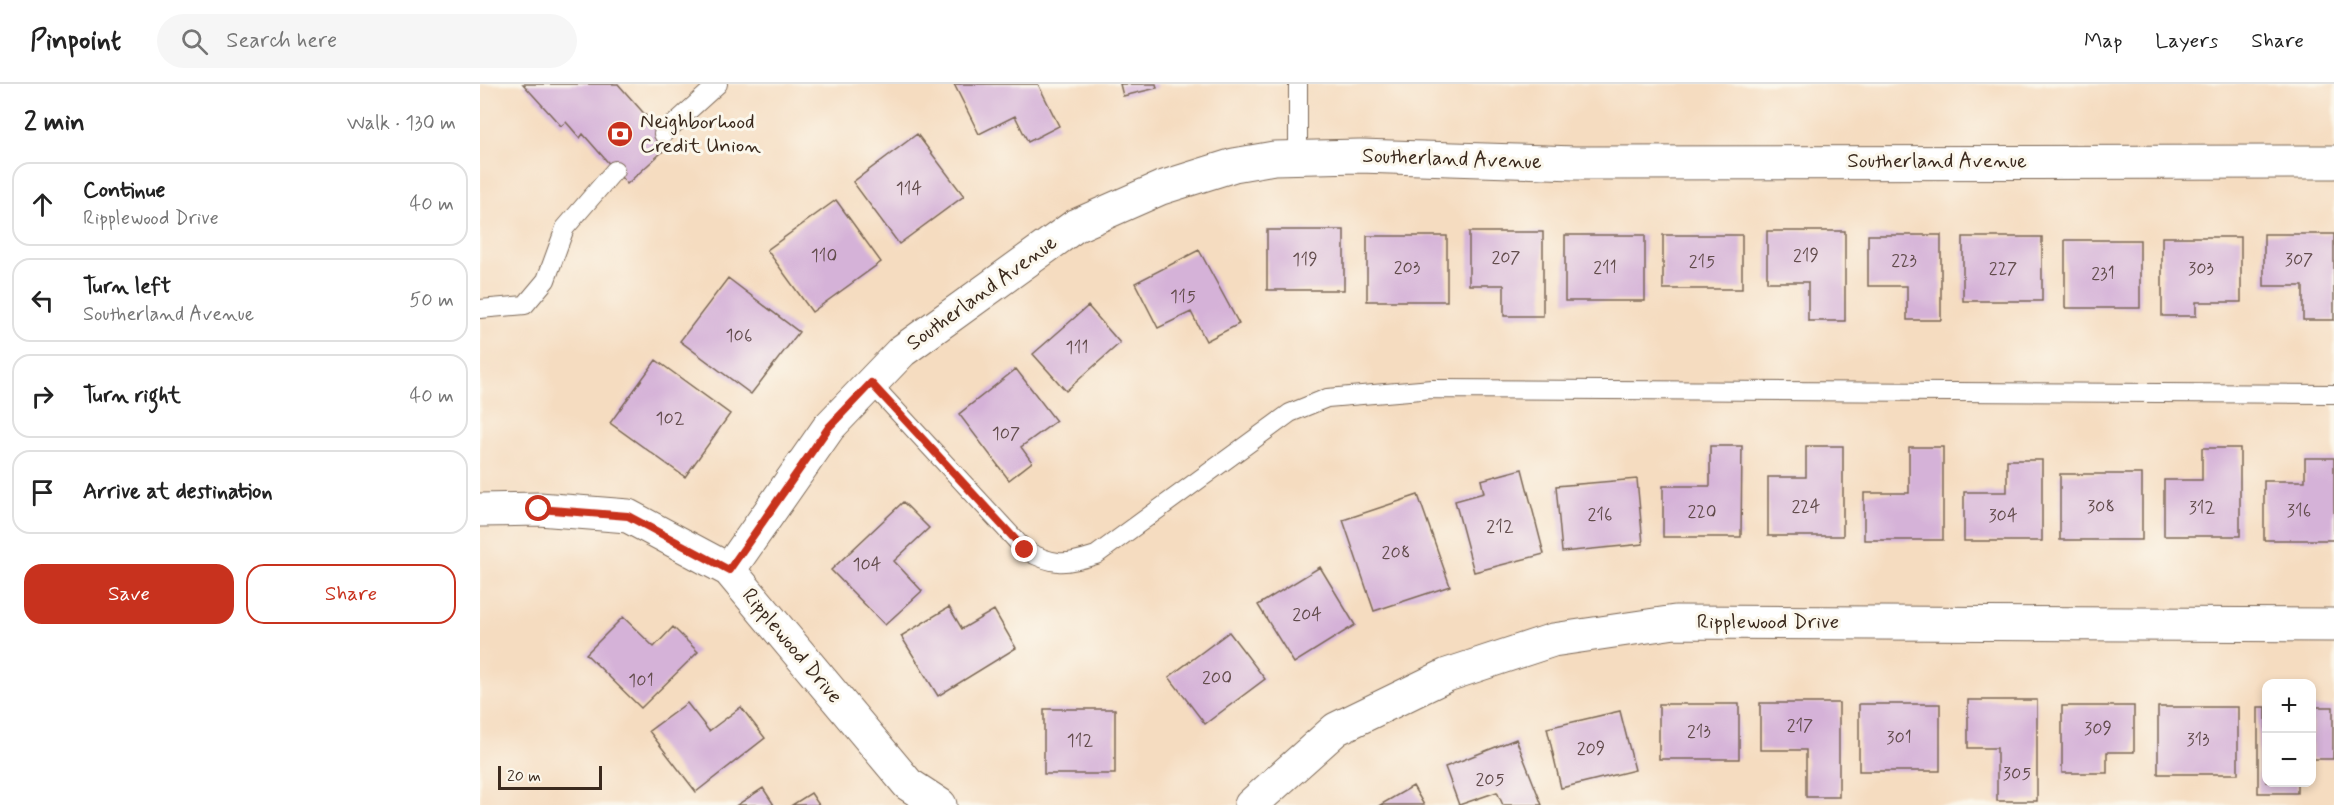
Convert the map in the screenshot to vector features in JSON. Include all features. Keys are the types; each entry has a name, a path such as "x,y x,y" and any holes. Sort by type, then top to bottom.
{"street":[{"name":"Southerland Avenue","path":"729,570 829,427 902,351 1075,225 1161,188 1234,165 1275,158 1360,156 1575,163 2334,162"},
{"name":"Ripplewood Drive","path":"480,510 539,509 628,516 729,570 908,784 940,805"},
{"name":"Ripplewood Drive","path":"1251,805 1336,729 1447,675 1554,640 1675,622 2334,625"}],"lane":[{"path":"663,134 718,84"},
{"path":"1298,84 1298,157"},
{"path":"480,309 525,305 546,280 565,228 615,170"},
{"path":"871,383 1025,550 1045,562 1069,563 1096,555 1290,413 1327,398 1432,389 2334,394"}],"building":[{"name":"Neighborhood Credit Union","path":"523,84 618,84 671,144 627,184 583,134 580,138 566,122 561,126"},
{"path":"954,84 1038,84 1059,126 1028,142 1015,116 979,134"},
{"path":"1120,84 1156,84 1157,88 1123,96"},
{"path":"917,134 964,196 899,244 853,182"},
{"path":"836,200 881,262 812,312 767,250"},
{"path":"1267,230 1344,230 1344,290 1267,290"},
{"path":"1767,231 1845,231 1845,321 1808,321 1808,282 1767,282"},
{"path":"1469,232 1543,232 1543,316 1504,316 1504,285 1469,285"},
{"path":"2264,234 2334,234 2334,320 2303,320 2303,286 2264,286"},
{"path":"1565,235 1645,235 1645,301 1565,301"},
{"path":"1663,235 1742,235 1742,289 1663,289"},
{"path":"1868,235 1941,235 1941,320 1907,320 1907,286 1868,286"},
{"path":"1367,236 1447,236 1447,301 1367,301"},
{"path":"1963,237 2042,237 2042,301 1963,301"},
{"path":"2162,237 2241,237 2241,302 2196,302 2196,316 2162,316"},
{"path":"2065,240 2140,240 2140,308 2065,308"},
{"path":"1199,250 1239,324 1206,341 1191,312 1158,328 1135,283"},
{"path":"728,278 799,332 751,394 680,341"},
{"path":"1088,306 1120,343 1066,391 1033,354"},
{"path":"656,360 730,414 685,477 610,423"},
{"path":"1016,369 1056,421 1021,447 1032,462 1009,480 959,414"},
{"path":"1710,446 1742,446 1741,537 1663,537 1663,486 1710,486"},
{"path":"1806,446 1843,446 1843,536 1768,536 1768,477 1806,477"},
{"path":"1909,447 1943,447 1943,540 1864,540 1864,493 1909,493"},
{"path":"2202,448 2240,448 2240,536 2164,536 2164,480 2202,480"},
{"path":"2305,458 2334,458 2334,540 2264,540 2264,481 2305,481"},
{"path":"2007,460 2042,460 2042,541 1964,541 1964,492 2007,492"},
{"path":"1522,469 1544,554 1474,572 1455,501 1484,493 1481,480"},
{"path":"2060,474 2142,474 2142,540 2060,540"},
{"path":"1637,479 1643,544 1562,552 1556,486"},
{"path":"1418,495 1450,586 1374,611 1343,520"},
{"path":"903,502 929,528 894,561 922,591 885,625 831,570"},
{"path":"1320,567 1355,625 1294,663 1258,605"},
{"path":"949,607 962,629 994,610 1016,648 938,696 901,636"},
{"path":"623,617 654,647 673,627 698,652 641,708 586,654"},
{"path":"1229,632 1265,679 1205,724 1169,677"},
{"path":"1968,700 2037,700 2037,801 1997,801 1997,748 1968,748"},
{"path":"687,703 709,731 741,707 765,738 696,792 649,731"},
{"path":"1760,703 1839,703 1839,797 1806,797 1806,750 1760,750"},
{"path":"1659,704 1739,704 1739,759 1659,759"},
{"path":"1859,704 1940,704 1940,771 1859,771"},
{"path":"2062,706 2134,706 2134,752 2107,752 2107,773 2062,773"},
{"path":"2158,707 2238,707 2238,774 2158,774"},
{"path":"2258,707 2262,707 2262,787 2297,787 2297,793 2258,793"},
{"path":"2316,707 2333,707 2333,759 2316,759"},
{"path":"1044,709 1115,709 1115,774 1044,774"},
{"path":"1620,711 1635,770 1561,788 1547,728"},
{"path":"1516,739 1542,805 1503,805 1497,792 1459,805 1445,767"},
{"path":"1413,786 1424,805 1380,805"},
{"path":"763,788 774,805 737,805"},
{"path":"811,793 819,805 792,805"}],"place":[{"name":"Neighborhood Credit Union","path":"620,134"}],"route":[{"path":"539,509 628,516 729,570 829,427 871,383 1025,550"}]}
